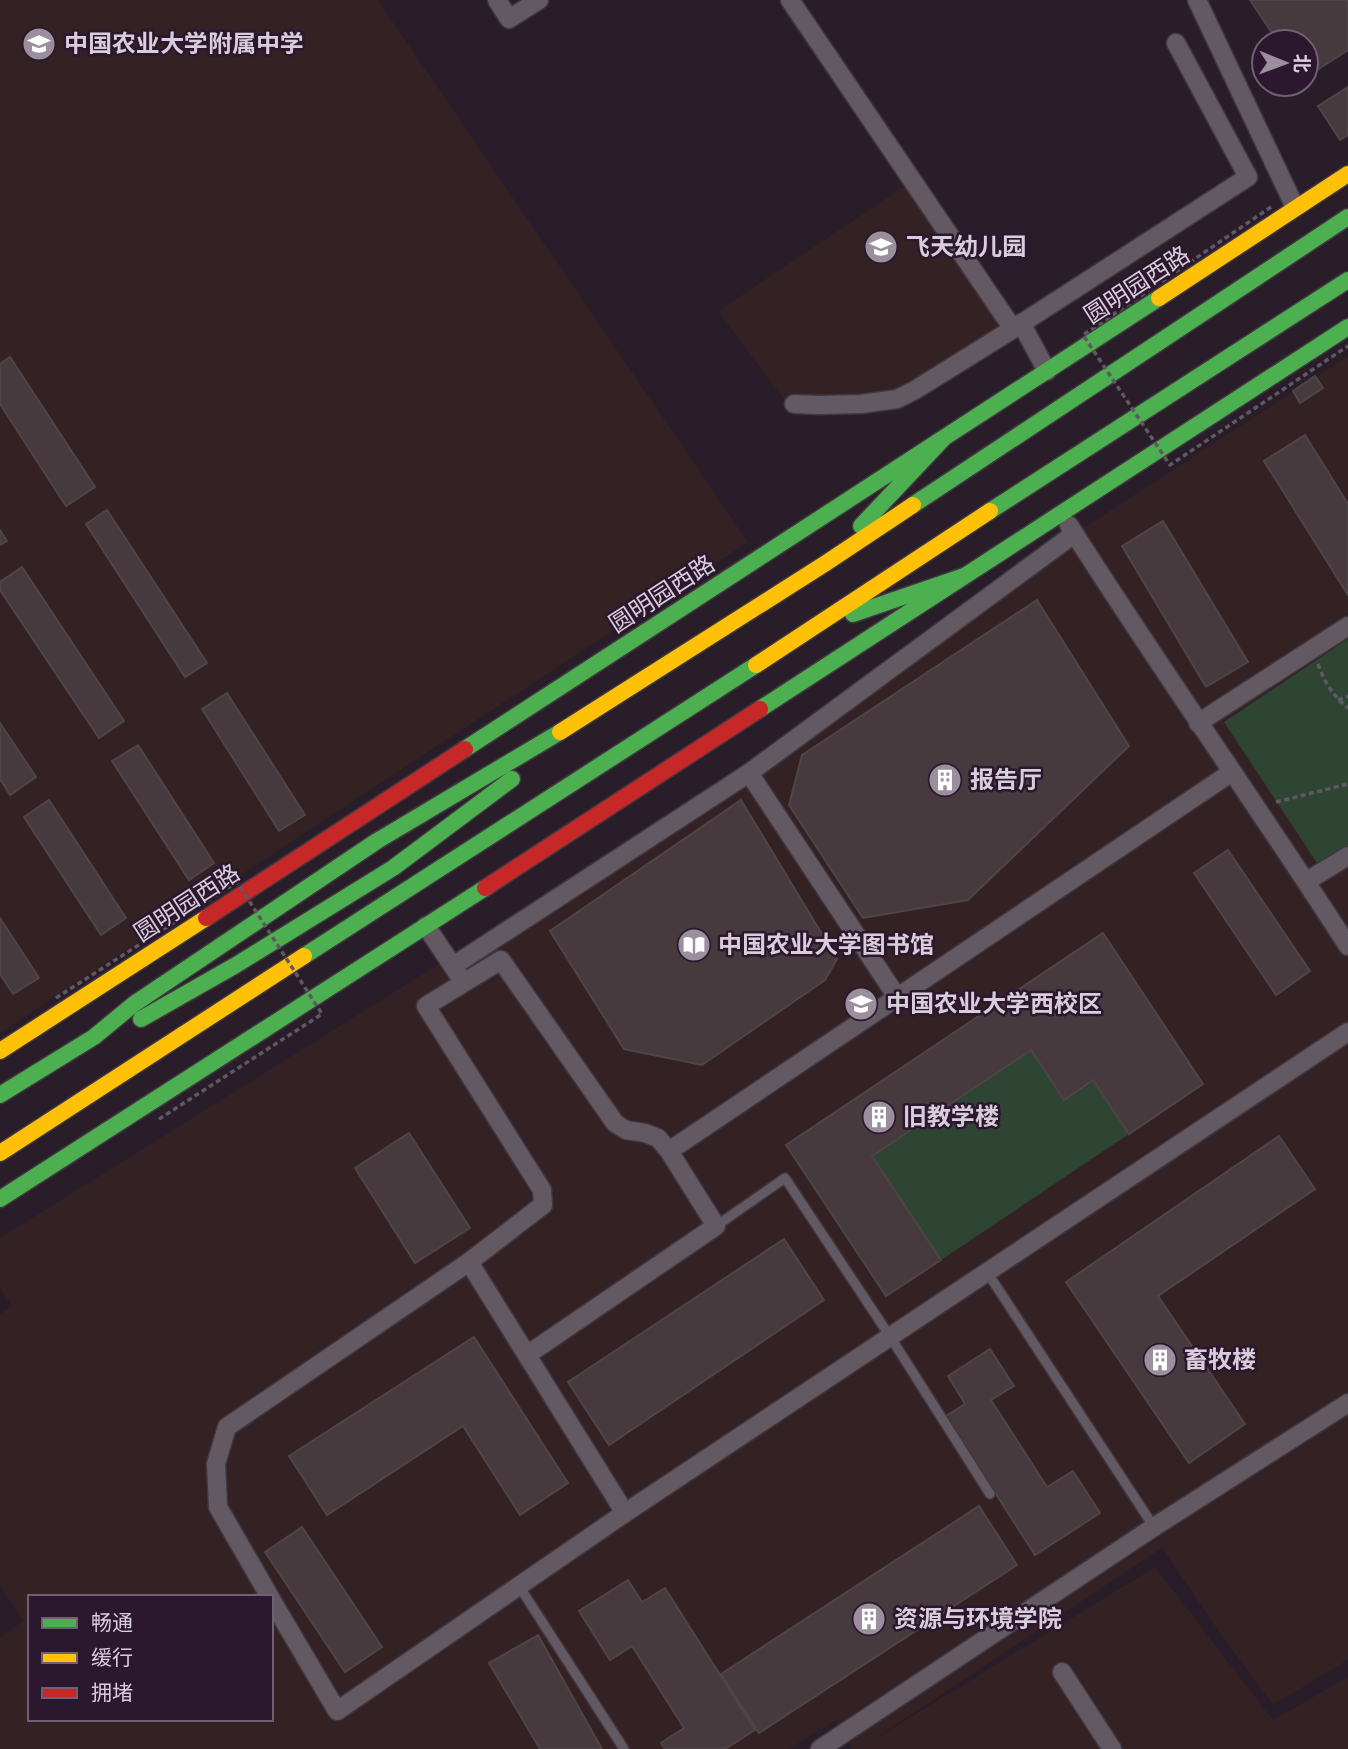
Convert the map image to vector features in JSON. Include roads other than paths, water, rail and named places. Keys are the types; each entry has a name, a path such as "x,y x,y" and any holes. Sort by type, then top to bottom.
{"main road":[{"name":"圆明园西路","path":"0,1051 1348,174"},
{"path":"0,1095 94,1037 134,1004 377,841 562,731 826,563 1348,217"},
{"path":"0,1153 1348,280"},
{"path":"0,1199 426,926 1348,327"},
{"path":"826,563 943,439"},
{"path":"817,626 964,576"},
{"path":"94,1037 132,1025 393,869 514,778 562,731"}],"street":[{"path":"497,0 509,19 539,0"},
{"path":"790,0 1047,371"},
{"path":"1197,0 1295,207"},
{"path":"794,404 861,404 897,399 915,390 1248,177 1175,43"},
{"path":"1061,513 1348,946"},
{"path":"453,966 749,773 1074,534"},
{"path":"1198,723 1348,626"},
{"path":"669,1151 1232,772"},
{"path":"749,773 897,998"},
{"path":"1307,881 1348,856"},
{"path":"426,926 464,983"},
{"path":"269,1595 218,1507 216,1464 227,1427 469,1262 542,1205 542,1190 426,1006 501,960 615,1123 626,1130 645,1133 658,1139 669,1151 716,1226 527,1355"},
{"path":"273,1601 337,1712 625,1513 1348,1032"},
{"path":"469,1262 625,1513"},
{"path":"820,1749 1154,1527 1348,1403"},
{"path":"1062,1672 1112,1749"}],"lane":[{"path":"716,1226 785,1178 989,1493"},
{"path":"987,1272 1154,1527"},
{"path":"519,1586 624,1749"}],"place":[{"name":"中国农业大学附属中学","path":"39,44"},
{"name":"飞天幼儿园","path":"881,247"},
{"name":"报告厅","path":"945,780"},
{"name":"中国农业大学图书馆","path":"694,945"},
{"name":"中国农业大学西校区","path":"861,1004"},
{"name":"旧教学楼","path":"879,1117"},
{"name":"畜牧楼","path":"1160,1360"},
{"name":"资源与环境学院","path":"869,1619"}]}
